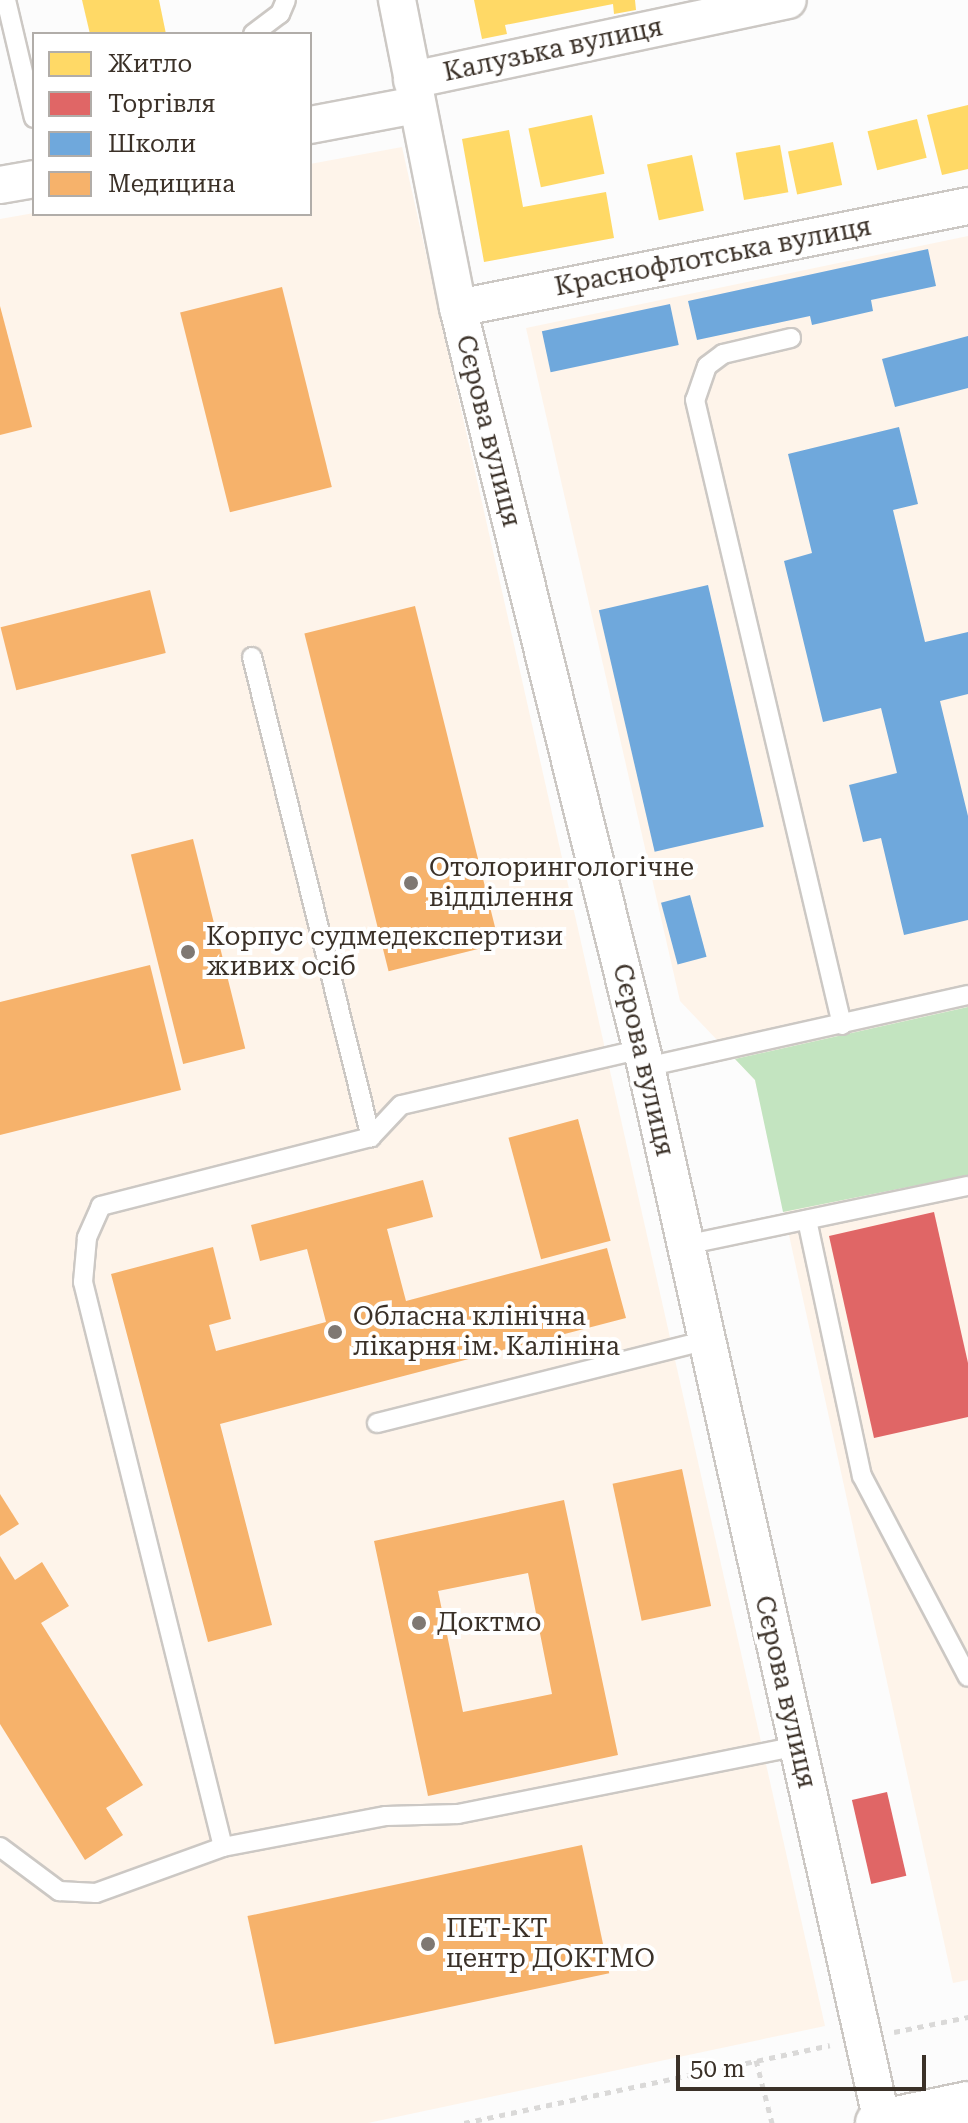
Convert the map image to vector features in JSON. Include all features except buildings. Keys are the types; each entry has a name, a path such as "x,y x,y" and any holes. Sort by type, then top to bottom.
{"main road":[{"path":"880,2122 968,2104"}],"street":[{"name":"Сєрова вулиця","path":"397,0 458,308 644,1058 880,2122"},
{"name":"Калузька вулиця","path":"414,93 788,0"},
{"path":"312,124 414,93"},
{"path":"0,185 32,179"},
{"name":"Краснофлотська вулиця","path":"458,308 968,206"}],"lane":[{"path":"6,0 32,110"},
{"path":"256,32 280,14 286,0"},
{"path":"791,338 723,354 707,366 695,400 842,1025"},
{"path":"252,657 371,1137"},
{"path":"223,1847 83,1282 87,1238 101,1206 371,1137 401,1105 644,1058 842,1025 968,995"},
{"path":"685,1245 968,1186"},
{"path":"807,1220 862,1476 968,1677"},
{"path":"377,1423 707,1340"},
{"path":"0,1847 59,1891 96,1893 223,1847 386,1816 458,1814 797,1746"}],"path":[{"path":"464,2123 968,2017"},
{"path":"756,2060 772,2123"}],"shaded area":[{"name":"Обласна клінічна лікарня ім. Калініна","path":"402,147 825,2026 368,2123 0,2123 0,219 32,213 32,216 312,216 312,164"},
{"path":"968,236 968,1980 953,1983 755,1080 680,1001 526,328"}],"green space":[{"path":"968,1007 968,1175 783,1212 755,1080 735,1059"}],"place":[{"name":"Отолорингологічне відділення","path":"411,883"},
{"name":"Корпус судмедекспертизи живих осіб","path":"188,952"},
{"name":"Обласна клінічна лікарня ім. Калініна","path":"335,1332"},
{"name":"Доктмо","path":"419,1623"},
{"name":"ПЕТ-КТ центр ДОКТМО","path":"428,1944"}]}
